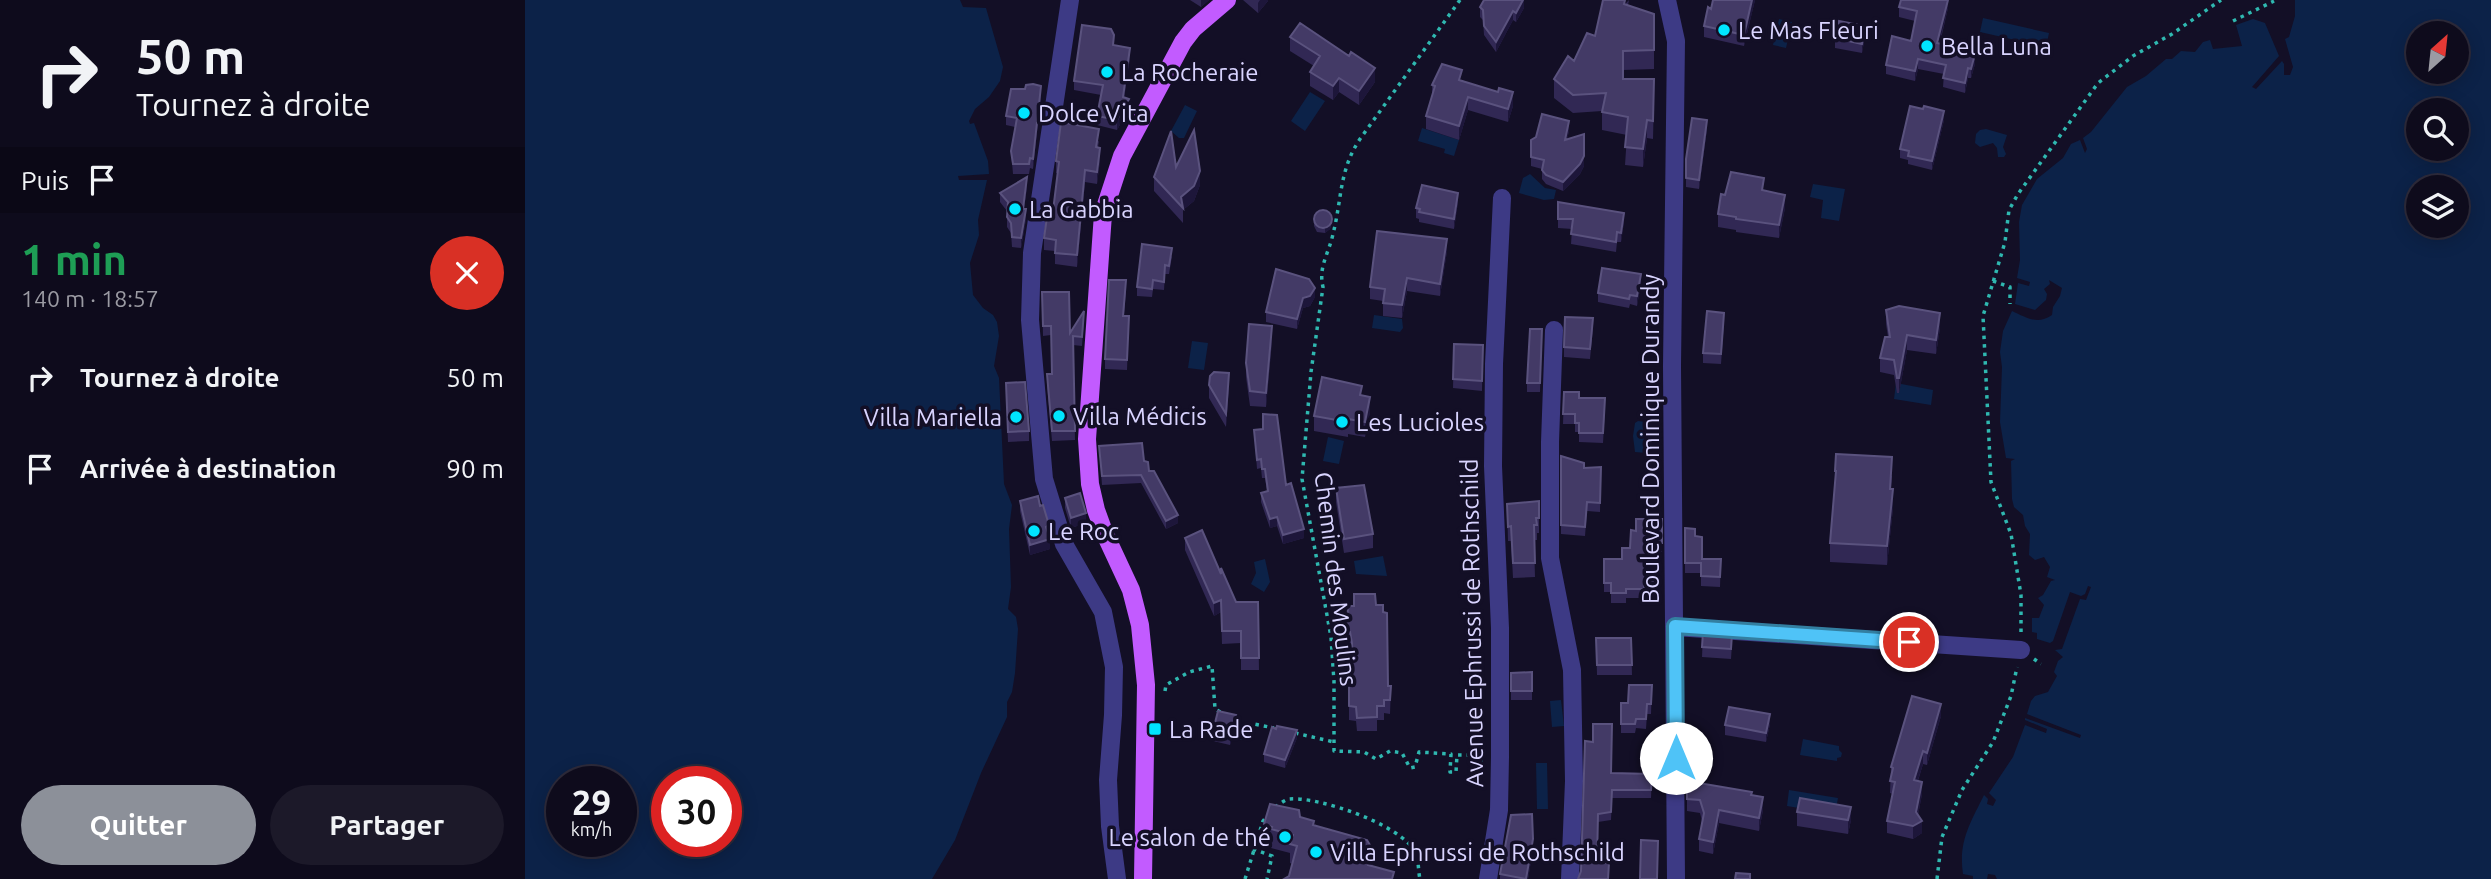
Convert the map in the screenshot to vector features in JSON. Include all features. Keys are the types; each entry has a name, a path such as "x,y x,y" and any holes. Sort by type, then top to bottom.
{"main road":[{"path":"1143,879 1146,685 1140,625 1131,590 1104,532 1097,510 1090,484 1087,439 1103,214 1122,156 1184,43 1193,29 1227,0"}],"street":[{"path":"1070,0 1032,253 1030,320 1044,479 1064,544 1103,612 1112,656 1113,715 1108,780 1110,826 1117,879"},
{"name":"Boulevard Dominique Durandy","path":"1667,0 1676,41 1672,366 1676,879"},
{"name":"Avenue Ephrussi de Rothschild","path":"1487,879 1499,810 1500,628 1493,466 1494,364 1502,198"},
{"path":"1554,330 1550,558 1572,670 1574,781 1570,879"},
{"path":"1675,626 2021,650"}],"path":[{"name":"Chemin des Moulins","path":"1334,742 1331,637 1302,479 1311,372 1323,287 1320,276 1334,232 1344,172 1350,154 1460,0"},
{"path":"1937,879 1942,837 1962,790 1993,742 2011,696 2021,650 2021,595 2011,534 1991,482 1983,316 2005,242 2009,210 2098,83 2133,56 2172,34 2221,0"},
{"path":"2232,22 2274,0"},
{"path":"1993,281 2010,287 2010,304"},
{"path":"1164,697 1166,685 1189,673 1212,666 1215,709 1239,722 1237,738 1250,736 1254,724 1281,730"},
{"path":"1294,733 1334,742 1334,751 1364,752 1376,759 1390,751 1402,753 1410,768 1415,767 1419,752 1451,754 1450,772 1457,772 1457,755 1471,755 1473,769 1477,772 1483,755 1500,757"},
{"path":"1245,879 1262,821 1287,799 1323,803 1385,825 1416,853 1420,879"},
{"path":"1253,849 1272,856 1267,879"}],"water":[{"path":"525,0 960,0 963,7 986,8 1003,67 1000,81 989,97 975,109 969,121 970,124 974,123 988,161 989,174 958,176 959,180 987,180 978,220 979,235 970,263 973,295 983,308 993,315 999,336 994,366 999,378 1004,484 1012,505 1009,529 1011,587 1008,609 1016,617 1018,629 1015,673 1012,692 1007,702 1007,717 981,773 955,840 932,879 525,879"},
{"path":"2295,0 2491,0 2491,879 1997,879 1995,875 1988,874 1987,879 1973,879 1973,876 1963,874 1962,852 1970,823 1984,795 1988,799 1987,804 1993,806 1996,800 1989,793 2013,757 2025,725 2046,733 2047,729 2025,718 2080,738 2081,735 2027,714 2031,701 2035,696 2048,692 2057,676 2054,672 2058,661 2063,657 2055,650 2062,649 2080,599 2086,600 2091,587 2088,586 2085,594 2081,596 2070,592 2053,641 2050,643 2037,639 2037,633 2032,632 2032,618 2039,618 2044,605 2038,598 2043,595 2051,581 2055,580 2047,577 2050,567 2044,557 2035,560 2029,555 2030,534 2023,515 2014,507 2012,499 2011,461 2015,459 2006,458 2000,422 2000,352 2003,331 2012,311 2032,319 2047,318 2052,315 2062,288 2049,280 2050,284 2044,289 2046,300 2035,310 2015,304 2018,283 2029,286 2030,282 2017,278 2022,205 2037,179 2063,158 2071,144 2080,140 2085,153 2087,149 2083,138 2091,132 2127,87 2146,76 2166,59 2172,59 2181,51 2195,52 2203,42 2210,40 2213,49 2242,46 2236,25 2253,19 2265,23 2279,56 2252,87 2256,89 2282,61 2284,75 2290,75 2293,67 2285,39 2289,37 2295,16"},
{"path":"1983,18 2049,33 2046,47 1980,32"},
{"path":"1779,19 1792,22 1786,48 1773,45"},
{"path":"1310,92 1325,101 1305,131 1291,121"},
{"path":"1185,105 1197,111 1184,138 1179,138 1171,131"},
{"path":"1422,128 1459,140 1454,156 1444,153 1445,149 1418,141"},
{"path":"1986,129 2007,135 2003,147 2006,154 2004,157 1998,157 1993,143 1980,147 1975,143 1976,134"},
{"path":"1530,174 1545,188 1556,190 1554,199 1544,200 1519,193 1523,178"},
{"path":"1813,184 1845,189 1839,221 1821,218 1823,200 1810,197"},
{"path":"1374,315 1402,319 1403,328 1400,332 1372,328"},
{"path":"1192,341 1208,343 1204,370 1188,368"},
{"path":"1896,383 1933,390 1931,405 1894,399"},
{"path":"1646,422 1646,453 1635,452 1633,436 1635,423"},
{"path":"1328,437 1344,441 1339,464 1323,461"},
{"path":"1383,556 1387,576 1356,574 1354,561"},
{"path":"1265,559 1270,582 1264,592 1251,584 1256,573 1254,562"},
{"path":"1561,700 1564,726 1552,727 1550,701"},
{"path":"1803,739 1839,746 1841,757 1837,758 1837,761 1800,755"},
{"path":"1536,763 1547,763 1548,809 1537,809"},
{"path":"1789,790 1838,798 1835,814 1787,806"}],"building":[{"path":"1484,0 1523,0 1516,13 1513,11 1496,42 1484,26 1483,10 1480,7"},
{"path":"1603,0 1625,0 1624,4 1654,14 1654,50 1623,51 1623,79 1654,79 1653,121 1647,120 1643,149 1625,147 1628,117 1602,112 1606,93 1573,95 1554,79 1568,56 1574,61 1587,33 1595,36"},
{"name":"Le Mas Fleuri","path":"1713,0 1752,0 1744,35 1704,26 1708,7 1711,9"},
{"name":"Bella Luna","path":"1901,0 1948,0 1937,43 1975,54 1965,83 1943,78 1946,65 1918,59 1915,71 1886,65 1892,36 1911,41 1917,11 1899,7"},
{"path":"1839,21 1865,26 1862,44 1835,38"},
{"path":"1300,23 1349,56 1351,52 1375,68 1359,91 1339,78 1333,86 1310,72 1320,56 1290,37"},
{"path":"1082,25 1111,29 1114,35 1113,45 1130,48 1123,97 1129,99 1117,120 1097,116 1103,85 1074,81"},
{"path":"1442,64 1462,70 1459,80 1498,92 1499,88 1513,92 1508,109 1468,97 1459,126 1426,116 1435,86 1432,85"},
{"path":"1026,85 1041,86 1033,159 1030,158 1029,164 1013,164 1011,151 1017,118 1006,116 1011,89 1025,89"},
{"path":"1910,106 1944,111 1932,161 1908,156 1909,151 1900,149"},
{"path":"1542,114 1569,121 1565,140 1584,134 1584,156 1563,182 1546,175 1542,170 1544,160 1531,157 1531,140 1536,137"},
{"path":"1692,118 1707,120 1699,180 1686,178"},
{"path":"1061,122 1099,129 1096,147 1100,148 1097,172 1085,170 1077,255 1055,253 1056,240 1044,238 1048,210 1053,211"},
{"path":"1194,130 1200,171 1194,186 1181,197 1183,208 1154,177 1171,131 1176,167"},
{"path":"1731,172 1764,178 1762,190 1785,195 1779,225 1718,214 1721,194 1725,195"},
{"path":"1027,177 1023,209 1026,209 1021,238 1012,237 1011,223 1007,217 1008,202 1000,193"},
{"path":"1422,185 1458,193 1454,219 1419,212 1420,209 1416,208"},
{"path":"1558,202 1624,213 1621,233 1617,232 1616,242 1571,234 1573,219 1558,219"},
{"path":"1323,210 1329,213 1332,219 1329,225 1323,228 1317,225 1314,219 1317,213"},
{"path":"1377,231 1447,239 1440,284 1407,278 1402,305 1383,303 1385,289 1370,287"},
{"path":"1142,244 1172,248 1169,266 1165,265 1164,282 1153,280 1152,289 1137,287"},
{"path":"1602,268 1641,274 1637,296 1630,295 1629,299 1598,293"},
{"path":"1276,269 1309,279 1315,288 1310,296 1303,298 1297,319 1266,312"},
{"path":"1109,280 1126,280 1123,316 1129,316 1127,360 1105,359"},
{"path":"1042,292 1069,292 1070,333 1084,311 1082,337 1073,336 1075,431 1052,431 1047,374 1052,374 1051,326 1043,326"},
{"path":"1899,306 1940,313 1936,340 1907,335 1897,378 1894,360 1880,358 1885,337 1890,337 1886,310"},
{"path":"1707,311 1724,313 1721,354 1703,353"},
{"path":"1565,317 1593,318 1590,349 1564,347"},
{"path":"1249,324 1272,326 1266,393 1250,391 1246,363"},
{"path":"1530,329 1542,329 1540,383 1527,383"},
{"path":"1454,344 1483,345 1482,381 1453,379"},
{"path":"1214,372 1229,373 1226,414 1209,385 1210,376"},
{"path":"1322,377 1362,386 1360,395 1370,397 1365,422 1314,416"},
{"name":"Villa Mariella","path":"1025,382 1029,431 1008,432 1006,383"},
{"path":"1564,392 1579,392 1579,398 1605,398 1603,433 1579,433 1575,414 1563,414"},
{"path":"1263,414 1277,415 1286,485 1291,483 1304,529 1283,535 1277,517 1270,519 1261,493 1268,491 1265,469 1262,469 1261,459 1257,460 1254,430 1263,429"},
{"path":"1142,443 1144,461 1148,462 1149,471 1154,471 1178,515 1166,521 1141,475 1102,476 1099,446"},
{"path":"1836,454 1892,457 1890,489 1893,489 1887,546 1830,543"},
{"path":"1561,456 1584,463 1584,468 1601,467 1600,503 1587,502 1585,527 1561,525"},
{"path":"1364,485 1373,534 1344,539 1336,488"},
{"path":"1080,493 1086,513 1071,518 1065,498"},
{"name":"Le Roc","path":"1038,496 1049,525 1046,527 1050,539 1030,545 1020,501"},
{"path":"1539,501 1539,518 1536,518 1537,525 1534,525 1535,563 1513,563 1507,504"},
{"path":"1636,519 1662,519 1662,543 1654,543 1653,583 1644,583 1644,589 1626,589 1626,593 1611,593 1611,583 1604,583 1604,559 1622,559 1622,548 1630,548 1631,530 1636,531"},
{"path":"1685,528 1695,529 1695,536 1702,537 1702,559 1721,559 1720,577 1701,576 1701,563 1685,563"},
{"path":"1202,530 1236,602 1258,602 1259,658 1241,658 1241,631 1222,631 1221,600 1214,603 1185,538"},
{"path":"1354,594 1375,594 1376,605 1383,605 1383,612 1387,613 1390,700 1384,700 1384,706 1377,706 1377,717 1357,718 1356,707 1349,706 1352,643 1350,632 1347,632 1348,606 1354,606"},
{"path":"1703,632 1732,634 1731,649 1702,647"},
{"path":"1596,638 1631,638 1632,665 1597,665"},
{"path":"1532,672 1532,691 1511,691 1511,673"},
{"path":"1629,685 1652,685 1651,704 1647,704 1646,719 1636,719 1635,724 1621,724 1621,703 1628,703"},
{"path":"1912,696 1941,704 1927,753 1923,751 1914,780 1922,782 1916,812 1922,821 1913,826 1887,821 1895,782 1890,781 1891,767"},
{"path":"1729,707 1770,714 1766,733 1725,725"},
{"path":"1218,711 1236,715 1230,735 1213,731"},
{"path":"1593,724 1612,724 1611,773 1652,774 1651,790 1612,790 1611,812 1598,814 1597,862 1609,863 1608,879 1578,879 1581,871 1585,741 1593,742"},
{"path":"1277,726 1297,730 1285,760 1264,754 1272,727 1276,729"},
{"path":"1687,781 1752,792 1751,795 1763,797 1759,818 1719,810 1713,842 1699,839 1704,813 1700,800 1687,799"},
{"path":"1800,798 1851,807 1848,820 1797,812"},
{"path":"1270,804 1299,810 1300,817 1314,821 1313,825 1367,840 1373,850 1368,865 1394,872 1392,879 1284,879 1289,876 1297,846 1290,844 1293,835 1271,829 1272,827 1264,824"},
{"path":"1532,814 1533,839 1526,879 1500,874 1511,815"},
{"path":"1641,840 1658,841 1657,879 1640,879"},
{"path":"1736,873 1750,874 1750,879 1735,879"}],"place":[{"name":"Le Mas Fleuri","path":"1724,30"},
{"name":"Bella Luna","path":"1927,46"},
{"name":"La Rocheraie","path":"1107,72"},
{"name":"Dolce Vita","path":"1024,113"},
{"name":"La Gabbia","path":"1015,209"},
{"name":"Villa Médicis","path":"1059,416"},
{"name":"Villa Mariella","path":"1016,417"},
{"name":"Les Lucioles","path":"1342,422"},
{"name":"Le Roc","path":"1034,531"},
{"name":"La Rade","path":"1155,729"},
{"name":"Le salon de thé","path":"1285,837"},
{"name":"Villa Ephrussi de Rothschild","path":"1316,852"}],"route":[{"path":"1676,758 1675,626 1909,642"}]}
